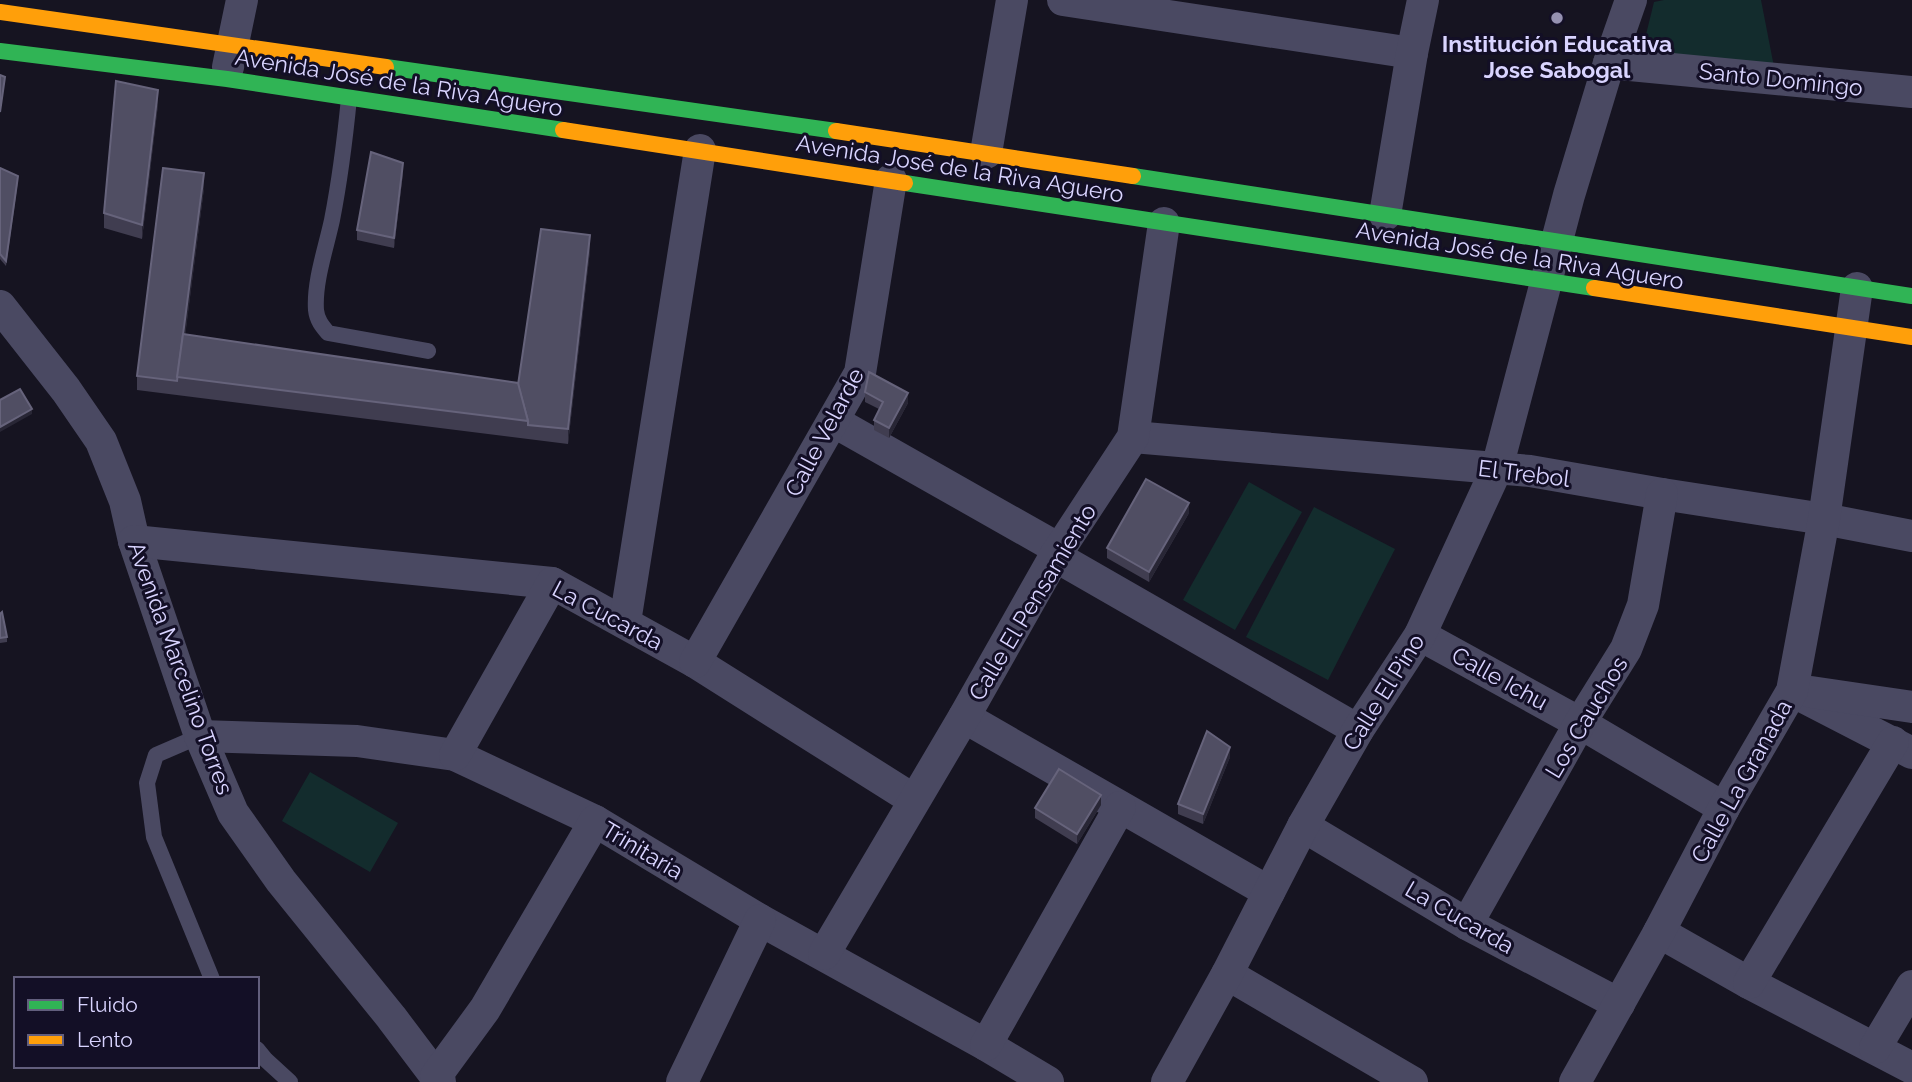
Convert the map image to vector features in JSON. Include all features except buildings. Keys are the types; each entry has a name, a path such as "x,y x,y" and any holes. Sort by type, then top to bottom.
{"main road":[{"name":"Avenida José de la Riva Aguero","path":"0,12 986,153 1912,296"},
{"name":"Avenida José de la Riva Aguero","path":"0,51 227,79 1912,337"}],"street":[{"path":"227,79 242,0"},
{"path":"986,153 1012,0"},
{"path":"1063,0 1412,52"},
{"path":"1385,215 1423,0"},
{"name":"Calle El Pino","path":"1167,1082 1227,974 1303,826 1358,730 1420,635 1497,468 1569,195 1631,0"},
{"name":"Santo Domingo","path":"1609,63 1912,92"},
{"path":"625,622 700,150"},
{"name":"Calle Velarde","path":"695,662 860,373 891,180"},
{"name":"Calle El Pensamiento","path":"824,954 964,717 1057,552 1133,438 1164,223"},
{"name":"Calle La Granada","path":"1575,1082 1724,808 1792,691 1824,519 1857,288"},
{"name":"Avenida Marcelino Torres","path":"0,306 66,390 101,441 125,501 134,541 200,736 233,813 281,881 383,1006 438,1079"},
{"path":"833,421 1358,730"},
{"name":"El Trebol","path":"1133,438 1530,471 1912,536"},
{"name":"Los Cauchos","path":"1467,924 1580,723 1626,649 1643,605 1662,495"},
{"name":"La Cucarda","path":"134,541 552,583 695,662 914,800"},
{"path":"455,755 552,583"},
{"name":"Calle Ichu","path":"1420,635 1580,723 1724,808"},
{"path":"1792,691 1822,692 1912,707"},
{"path":"1748,983 1903,748 1792,691"},
{"path":"964,717 1269,892"},
{"name":"Trinitaria","path":"200,736 357,741 455,755 595,821 760,920 1048,1082"},
{"path":"986,1045 1120,807"},
{"path":"438,1079 485,1009 595,821"},
{"name":"La Cucarda","path":"1303,826 1467,924 1619,1004"},
{"path":"682,1082 760,920"},
{"path":"1658,932 1748,983 1912,1068"},
{"path":"1227,974 1412,1082"},
{"path":"1875,1048 1912,986"}],"lane":[{"path":"349,98 344,150 316,291 316,313 320,325 328,333 428,351"},
{"path":"200,736 156,755 147,783 154,837 211,977"},
{"path":"259,1051 290,1082"}],"green space":[{"path":"1761,0 1775,72 1640,59 1654,2"},
{"path":"1249,482 1302,512 1235,630 1183,600"},
{"path":"1314,507 1395,549 1328,680 1246,637"},
{"path":"310,772 398,823 370,872 282,821"}],"traffic: fast":[{"path":"0,51 227,79 563,130"},
{"path":"386,67 836,131"},
{"path":"1133,176 1912,296"},
{"path":"905,183 1594,288"}],"traffic: slow":[{"path":"0,12 386,67"},
{"path":"563,130 905,183"},
{"path":"836,131 1133,176"},
{"path":"1594,288 1912,337"}],"place":[{"name":"Institución Educativa Jose Sabogal","path":"1557,18"}]}
